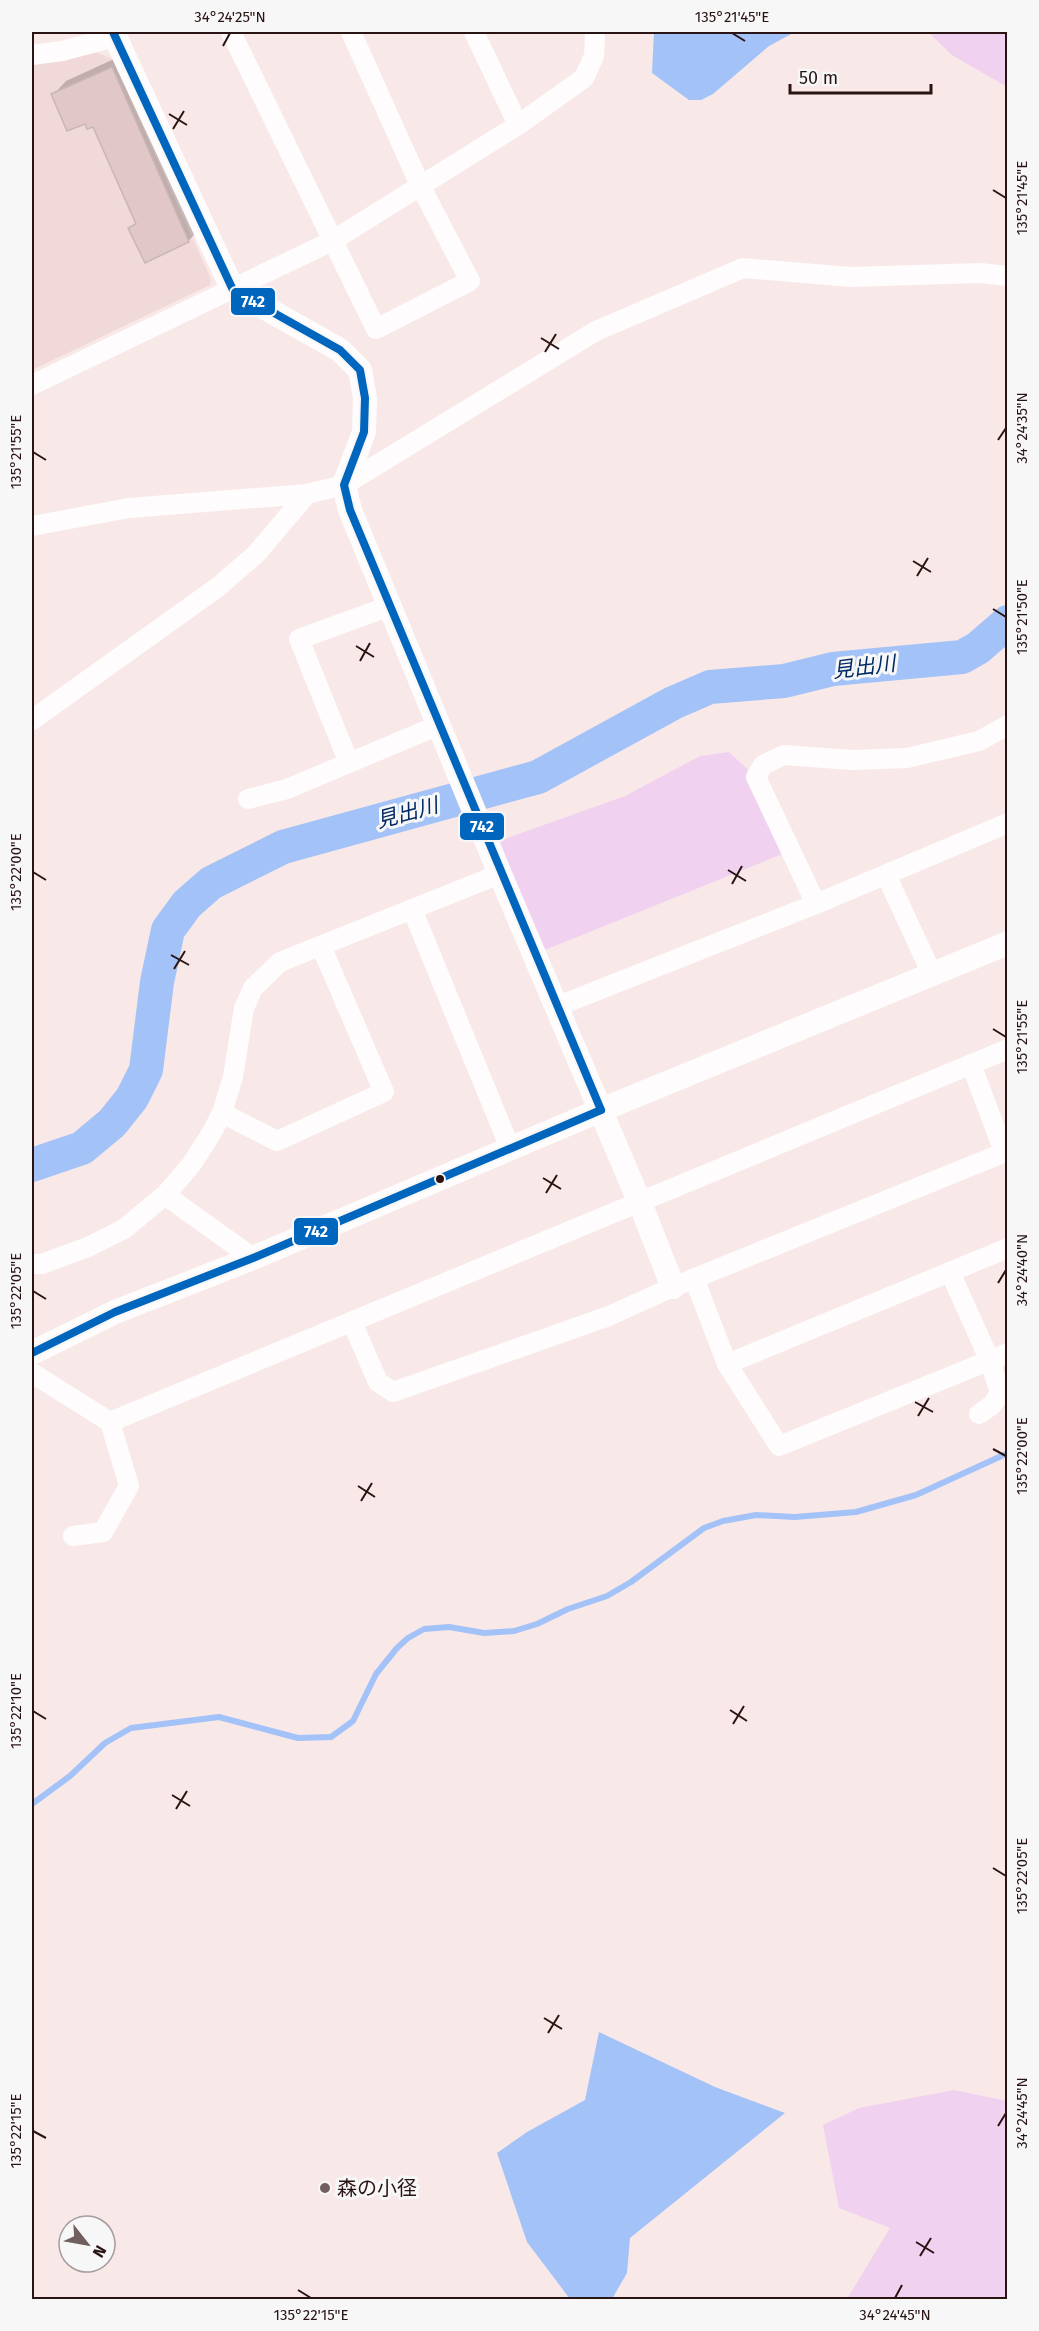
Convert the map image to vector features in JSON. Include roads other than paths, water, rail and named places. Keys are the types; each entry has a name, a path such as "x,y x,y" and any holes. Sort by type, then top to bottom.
{"street":[{"path":"231,32 376,329 470,281 420,185 351,32"},
{"path":"474,32 518,125"},
{"path":"32,385 332,241 518,125 584,78 594,56 595,32"},
{"path":"32,55 62,51 114,34 233,290 340,350 360,370 365,398 364,432 344,485 350,510 500,874 640,1203 727,1364 779,1446 999,1357"},
{"path":"32,526 129,508 307,494 344,485 596,331 743,268 851,277 980,273 1008,276"},
{"path":"32,720 218,587 256,554 307,494"},
{"path":"349,763 299,639 390,606"},
{"path":"248,799 287,789 439,725"},
{"path":"816,904 756,777 763,765 784,755 852,760 907,758 979,741 1008,725"},
{"path":"558,1006 816,904 1008,823"},
{"path":"32,1264 42,1264 88,1247 124,1229 165,1195 191,1165 212,1134 222,1113 233,1077 244,1008 253,988 280,962 500,874"},
{"path":"886,875 932,974"},
{"path":"412,909 510,1148"},
{"path":"32,1353 116,1312 253,1258 601,1110 1008,943"},
{"path":"222,1113 277,1141 384,1092 321,946"},
{"path":"110,1422 1008,1049"},
{"path":"352,1322 378,1382 393,1392 609,1316 683,1283 1006,1151 971,1064"},
{"path":"165,1195 253,1258"},
{"path":"727,1364 1008,1248"},
{"path":"950,1272 999,1357 1000,1393 992,1405 979,1414"},
{"path":"32,1373 110,1422 129,1485 103,1532 73,1536"}],"water":[{"path":"654,32 795,32 769,46 713,94 701,100 689,100 652,73"},
{"path":"599,2032 715,2087 785,2113 630,2238 627,2273 612,2299 570,2299 527,2242 497,2153 527,2132 585,2100"}],"waterway":[{"name":"見出川","path":"32,1165 82,1148 112,1123 132,1098 146,1070 157,982 168,930 187,904 211,883 283,847 538,777 673,703 710,687 784,681 833,669 962,657 978,648 1008,622"},
{"path":"32,1804 70,1776 105,1743 131,1728 219,1717 298,1738 331,1737 353,1721 376,1674 397,1648 408,1638 424,1629 449,1627 484,1633 514,1631 607,1596 631,1582 704,1528 723,1521 756,1515 795,1517 856,1512 916,1495 1008,1453"}],"place":[{"name":"森の小径","path":"325,2188"}]}
